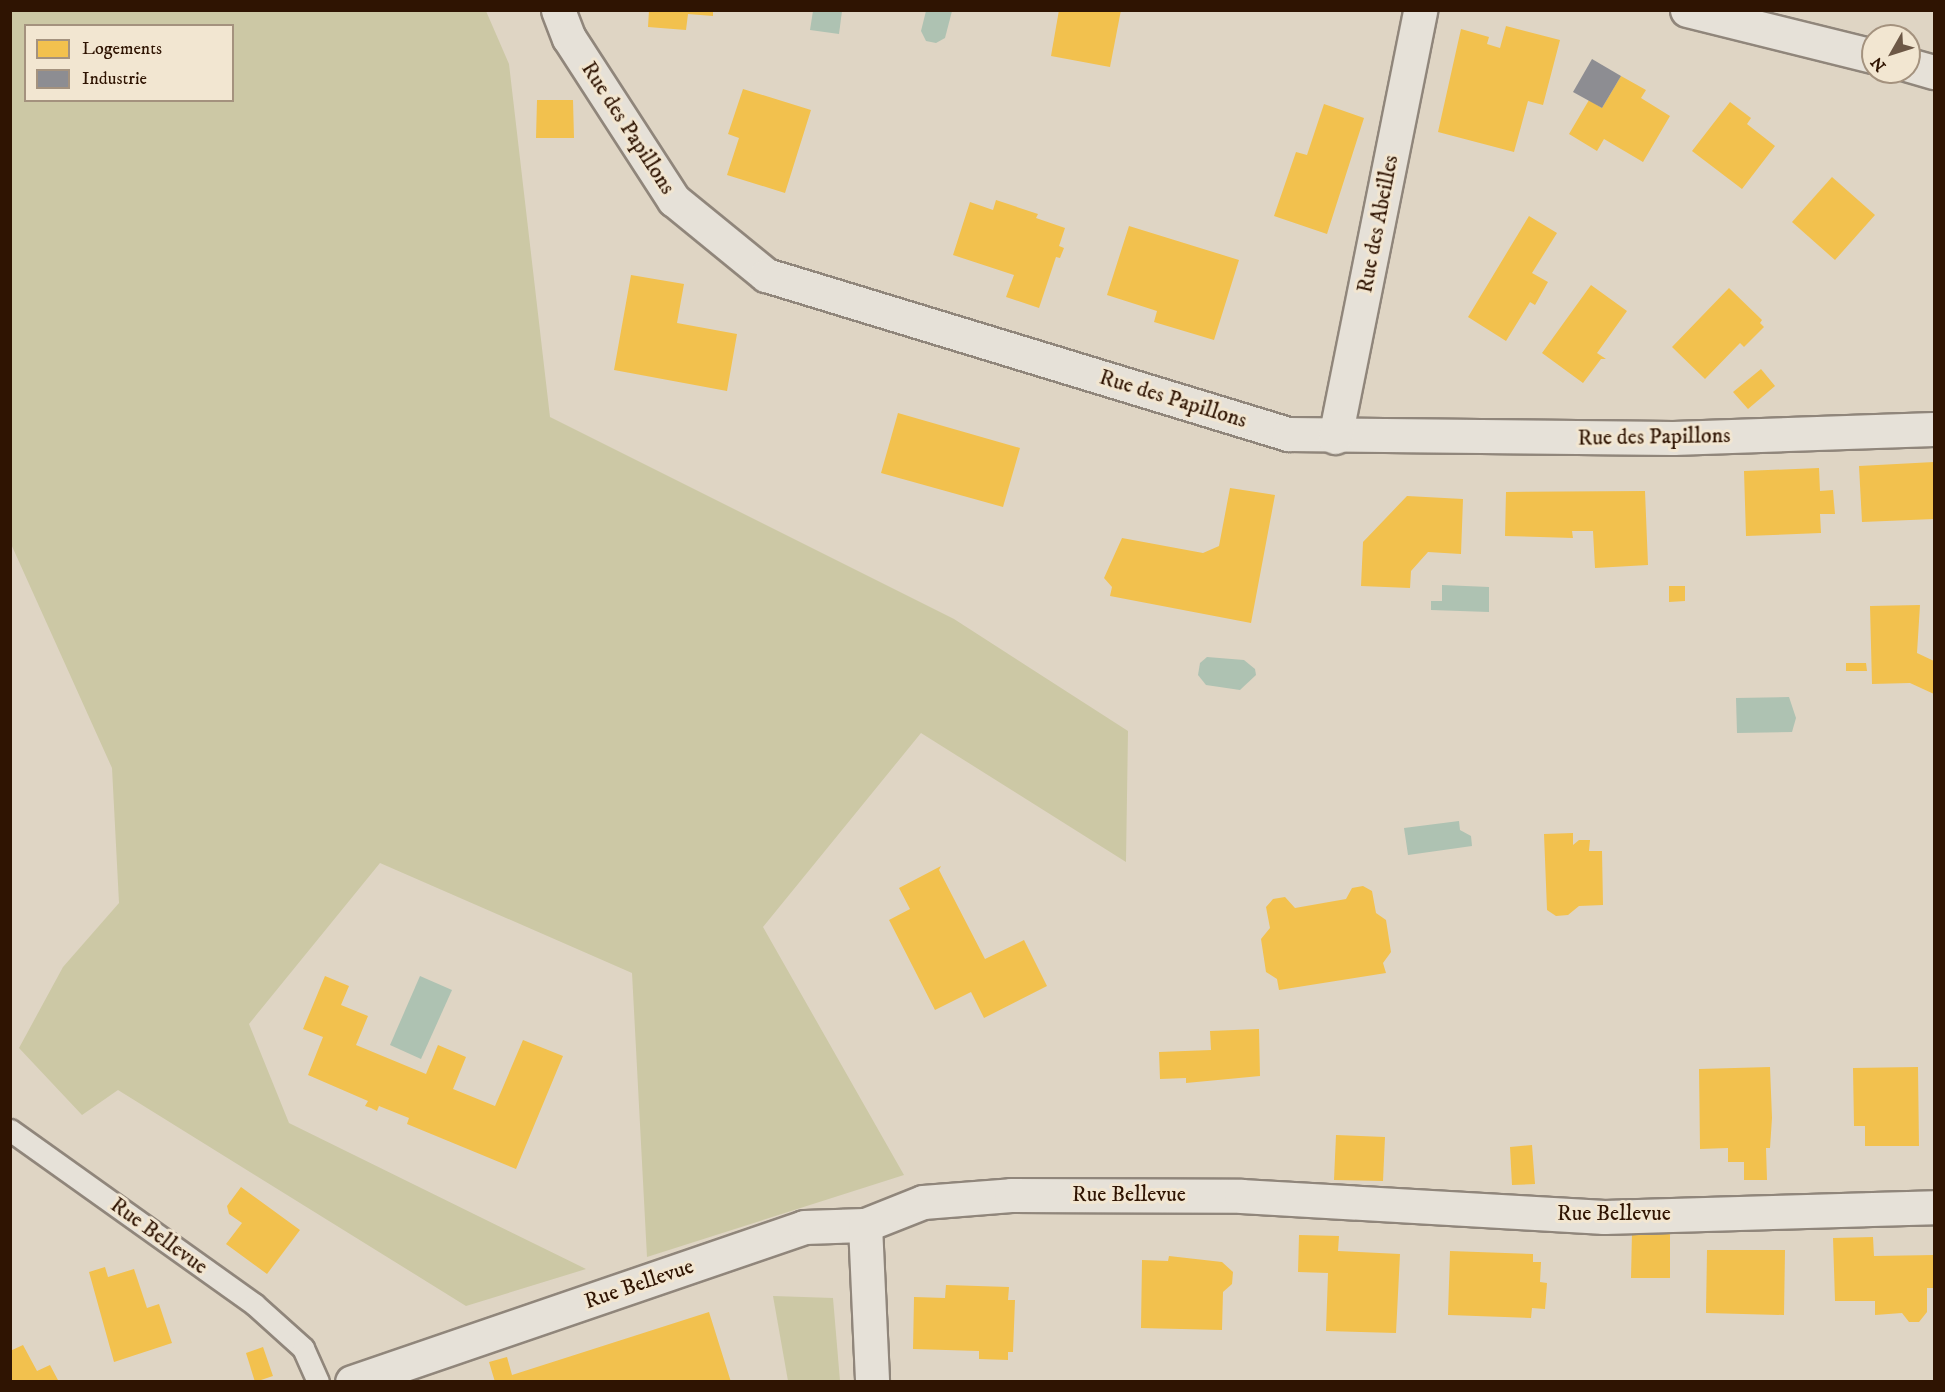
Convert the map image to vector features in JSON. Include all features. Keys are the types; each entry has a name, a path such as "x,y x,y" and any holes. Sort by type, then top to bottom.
{"street":[{"name":"Rue des Papillons","path":"558,10 569,38 674,200 766,275 1288,434 1335,437 1673,438 1935,429"},
{"name":"Rue des Abeilles","path":"1335,437 1420,10"},
{"path":"1687,10 1861,53"},
{"name":"Rue Bellevue","path":"352,1382 804,1227 865,1225 923,1202 1011,1195 1241,1196 1604,1217 1935,1207"},
{"path":"865,1225 872,1382"}],"lane":[{"name":"Rue Bellevue","path":"10,1130 254,1304 303,1348 318,1382"}],"shaded area":[{"path":"10,11 486,11 509,64 550,417 954,619 1128,731 1126,862 921,733 763,927 904,1175 647,1257 632,973 380,863 249,1024 289,1123 586,1269 466,1306 118,1090 82,1115 19,1048 63,967 119,903 112,768 11,544"},
{"path":"813,11 842,11 839,34 810,30"},
{"path":"926,11 952,11 945,38 936,43 926,41 921,31"},
{"path":"1442,585 1489,587 1489,612 1431,610 1431,601 1442,601"},
{"path":"1207,657 1244,660 1255,669 1256,675 1240,690 1206,685 1198,675 1200,663"},
{"path":"1789,697 1796,718 1792,732 1737,733 1736,698"},
{"path":"1459,821 1460,830 1471,836 1472,846 1408,855 1404,828"},
{"path":"420,976 452,990 421,1059 390,1045"},
{"path":"773,1296 833,1298 840,1381 788,1381"}],"building: Logements":[{"path":"649,10 713,10 713,16 688,14 686,30 648,27"},
{"path":"1059,10 1121,10 1110,67 1051,56"},
{"path":"1506,26 1560,40 1543,105 1528,101 1514,152 1438,132 1461,29 1489,37 1487,44 1500,48"},
{"path":"1621,76 1646,90 1641,98 1670,116 1643,162 1604,139 1597,151 1569,134 1589,100 1602,108"},
{"path":"743,89 811,110 785,193 727,175 739,138 728,134"},
{"path":"537,100 573,100 574,138 536,138"},
{"path":"1730,102 1751,118 1747,124 1775,146 1742,189 1692,151"},
{"path":"1324,104 1364,118 1327,234 1274,216 1296,152 1307,155"},
{"path":"1832,177 1875,215 1835,260 1792,222"},
{"path":"996,200 1038,214 1036,218 1065,228 1059,246 1064,248 1060,258 1056,257 1039,308 1006,297 1014,275 953,255 970,202 993,210"},
{"path":"1529,216 1557,233 1532,273 1548,282 1535,305 1530,302 1506,341 1468,317"},
{"path":"1129,226 1239,260 1214,340 1154,322 1157,311 1107,295"},
{"path":"631,275 684,284 677,323 737,334 727,391 614,370"},
{"path":"1591,285 1627,311 1597,353 1606,359 1601,359 1583,383 1542,353"},
{"path":"1729,288 1762,320 1760,323 1764,327 1744,347 1740,343 1705,379 1672,347"},
{"path":"1761,369 1775,386 1748,409 1733,392"},
{"path":"898,413 1020,448 1003,507 881,473"},
{"path":"1934,462 1934,519 1862,522 1859,466"},
{"path":"1819,468 1820,491 1833,490 1835,514 1820,514 1821,533 1746,536 1744,471"},
{"path":"1230,488 1275,495 1251,623 1110,596 1112,587 1104,578 1122,538 1203,553 1219,546"},
{"path":"1645,491 1648,565 1595,568 1593,531 1572,531 1573,538 1505,536 1506,492"},
{"path":"1407,496 1463,499 1461,554 1428,552 1411,571 1410,588 1361,586 1363,542"},
{"path":"1669,586 1685,586 1685,601 1669,602"},
{"path":"1920,605 1917,653 1934,661 1934,694 1910,683 1872,684 1870,606"},
{"path":"1846,663 1866,663 1867,671 1846,671"},
{"path":"1573,833 1573,845 1579,840 1590,840 1589,851 1602,851 1603,905 1579,906 1568,915 1556,916 1547,910 1544,834"},
{"path":"941,866 939,870 985,959 1024,940 1047,986 984,1018 971,992 935,1010 889,920 910,909 899,888"},
{"path":"1363,886 1372,891 1376,913 1386,920 1391,952 1383,963 1386,973 1279,990 1277,979 1266,972 1261,939 1270,928 1266,907 1273,899 1285,897 1295,908 1346,899 1352,888"},
{"path":"325,976 349,986 341,1005 368,1016 356,1045 426,1074 438,1045 466,1057 453,1089 495,1106 523,1040 563,1056 516,1169 407,1124 409,1118 379,1106 377,1111 365,1106 368,1101 308,1075 323,1037 303,1029"},
{"path":"1259,1029 1260,1076 1186,1083 1186,1078 1160,1079 1159,1052 1211,1050 1210,1031"},
{"path":"1770,1067 1772,1118 1770,1148 1766,1148 1767,1180 1744,1180 1744,1162 1728,1162 1728,1148 1700,1149 1699,1069"},
{"path":"1918,1067 1919,1146 1865,1146 1865,1126 1854,1126 1853,1068"},
{"path":"1336,1135 1385,1137 1383,1181 1334,1180"},
{"path":"1532,1145 1535,1184 1512,1185 1510,1147"},
{"path":"241,1187 300,1230 267,1274 226,1244 242,1223 229,1214 227,1206"},
{"path":"1632,1232 1670,1233 1670,1278 1631,1278"},
{"path":"1299,1235 1339,1236 1338,1251 1400,1254 1396,1333 1326,1331 1328,1273 1298,1272"},
{"path":"1873,1237 1874,1256 1934,1255 1934,1288 1927,1288 1927,1312 1919,1322 1909,1322 1902,1313 1875,1315 1875,1301 1835,1301 1833,1238"},
{"path":"1707,1250 1785,1250 1784,1315 1706,1313"},
{"path":"1450,1251 1533,1254 1533,1262 1541,1262 1540,1282 1547,1283 1545,1309 1532,1308 1531,1318 1448,1315"},
{"path":"1169,1256 1222,1262 1233,1272 1232,1284 1223,1292 1222,1330 1141,1328 1142,1260 1168,1261"},
{"path":"105,1267 108,1277 134,1269 147,1308 159,1304 172,1343 114,1362 89,1272"},
{"path":"946,1285 1009,1287 1008,1300 1015,1300 1013,1352 1008,1352 1008,1360 979,1359 979,1351 913,1349 914,1297 945,1298"},
{"path":"709,1312 731,1382 495,1382 489,1362 507,1357 512,1375"},
{"path":"23,1345 37,1371 50,1365 59,1382 10,1382 10,1351"},
{"path":"263,1347 273,1376 255,1382 246,1353"}],"building: Industrie":[{"path":"1592,59 1621,76 1602,108 1573,92"}]}
